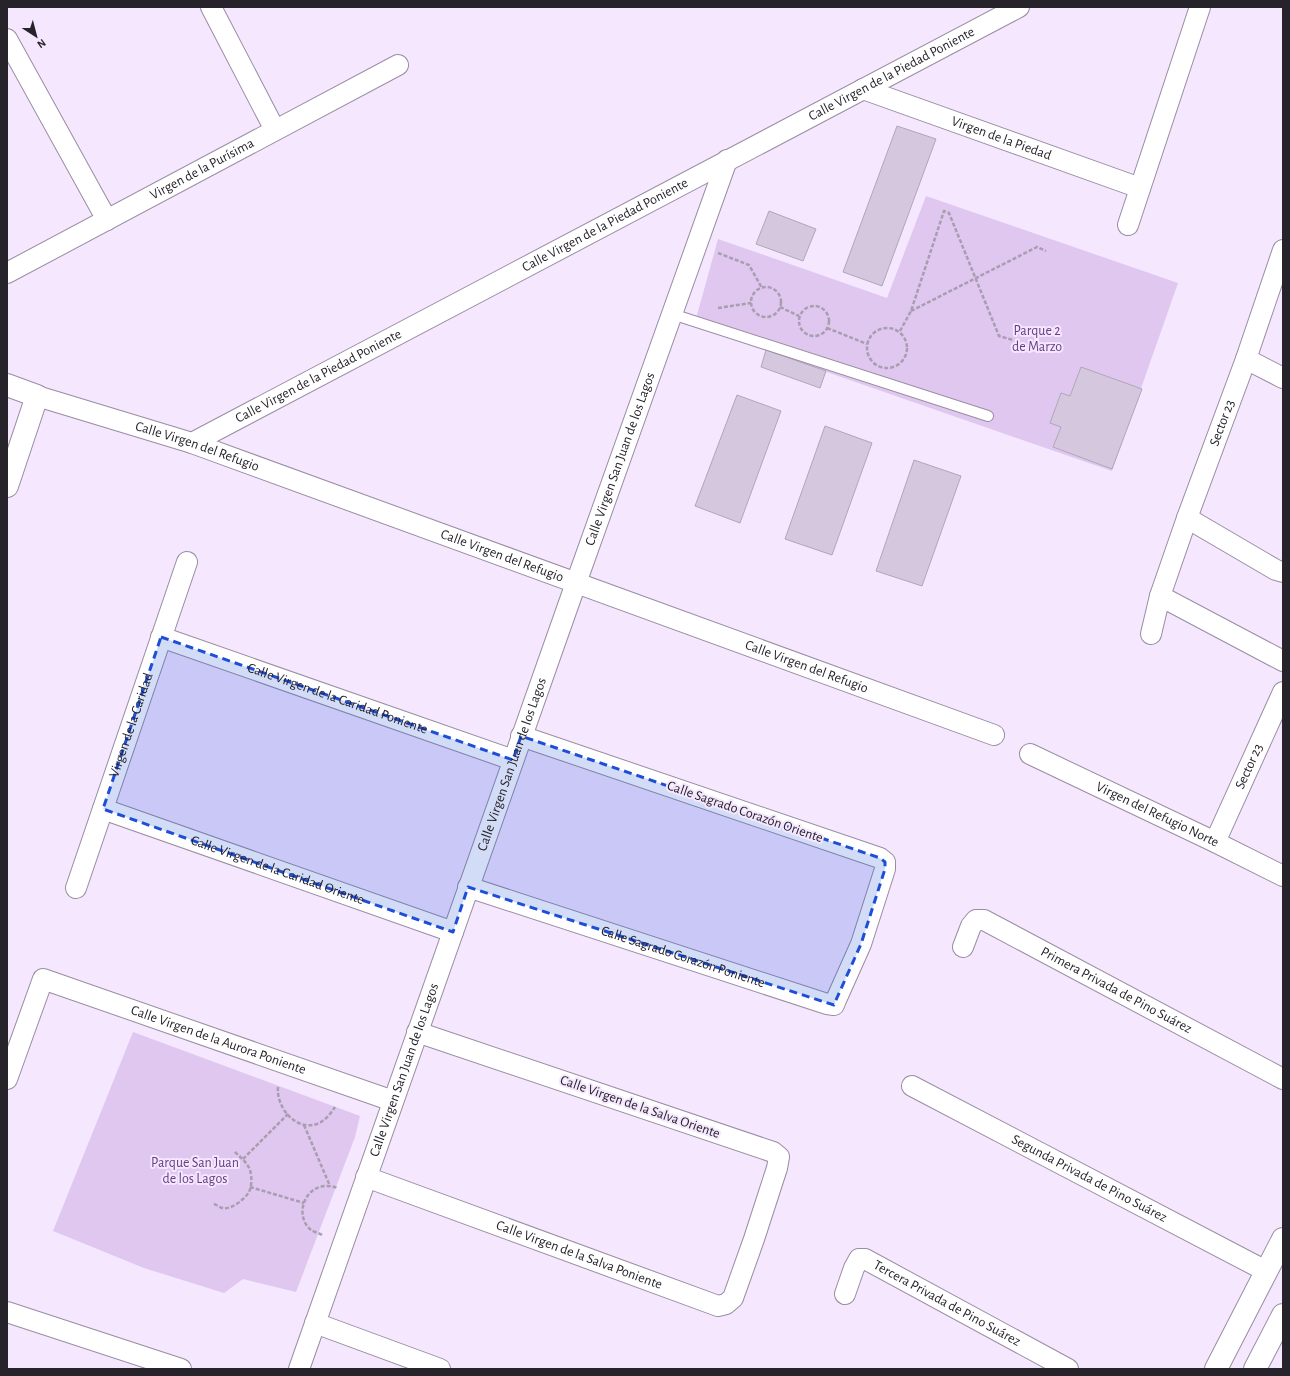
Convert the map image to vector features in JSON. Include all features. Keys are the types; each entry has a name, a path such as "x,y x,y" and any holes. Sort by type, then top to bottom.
{"street":[{"path":"211,7 275,130"},
{"name":"Calle Virgen de la Piedad Poniente","path":"192,443 1019,7"},
{"path":"1128,225 1200,7"},
{"path":"7,39 107,220"},
{"name":"Virgen de la Purísima","path":"7,273 398,66"},
{"name":"Virgen de la Piedad","path":"863,89 1140,188"},
{"name":"Calle Virgen San Juan de los Lagos","path":"299,1369 521,736 727,160"},
{"name":"Sector 23","path":"1151,634 1160,596 1187,518 1246,359 1283,250"},
{"path":"1246,359 1283,378"},
{"name":"Calle Virgen del Refugio","path":"7,385 37,396 192,443 994,735"},
{"path":"7,486 37,396"},
{"path":"1187,518 1276,570 1283,572"},
{"name":"Virgen de la Caridad","path":"76,888 187,562"},
{"path":"1160,596 1283,661"},
{"name":"Calle Virgen de la Caridad Poniente","path":"162,637 513,760"},
{"name":"Sector 23","path":"1215,842 1283,692"},
{"name":"Calle Sagrado Corazón Oriente","path":"521,736 880,858 885,862 885,869 861,944"},
{"name":"Virgen del Refugio Norte","path":"1030,754 1283,876"},
{"name":"Calle Virgen de la Caridad Oriente","path":"103,809 453,932"},
{"name":"Calle Sagrado Corazón Poniente","path":"468,887 827,1004 834,1005 861,944"},
{"name":"Primera Privada de Pino Suárez","path":"963,947 971,926 976,920 984,920 1283,1079"},
{"name":"Calle Virgen de la Aurora Poniente","path":"7,1079 43,979 393,1101"},
{"name":"Calle Virgen de la Salva Oriente","path":"417,1032 773,1152 778,1157 777,1168 754,1239"},
{"name":"Segunda Privada de Pino Suárez","path":"912,1086 1266,1271"},
{"name":"Calle Virgen de la Salva Poniente","path":"363,1185 718,1306 726,1304 733,1298 754,1239"},
{"path":"1216,1369 1283,1239"},
{"name":"Tercera Privada de Pino Suárez","path":"845,1294 854,1268 859,1259 865,1259 1068,1369"},
{"path":"7,1312 180,1369"},
{"path":"1254,1369 1283,1315"},
{"path":"315,1323 440,1369"}],"lane":[{"path":"672,314 988,416"}],"path":[{"path":"900,332 911,311 944,210 949,213 999,336 1013,340"},
{"path":"697,244 749,265 762,288"},
{"path":"911,311 1036,247 1046,251"},
{"path":"767,287 777,292 781,301 780,307 776,314 766,318 757,315 751,308 751,298 754,293 767,287"},
{"path":"815,305 827,313 829,323 827,328 820,334 815,336 806,334 799,326 799,316 805,308 815,305"},
{"path":"780,307 799,316"},
{"path":"827,328 867,344"},
{"path":"893,328 900,332 907,342 907,356 898,366 892,368 878,367 873,363 867,351 867,344 874,332 880,329 893,328"},
{"path":"282,1062 277,1095 282,1108 292,1119 304,1125 317,1124 330,1115 350,1086"},
{"path":"242,1159 288,1114"},
{"path":"304,1125 330,1186"},
{"path":"214,1204 223,1208 231,1206 241,1200 249,1192 252,1180 249,1170 242,1159 234,1151"},
{"path":"343,1243 311,1230 304,1220 302,1209 304,1203 307,1195 319,1187 363,1185"},
{"path":"250,1187 304,1203"}],"highlighted area":[{"path":"161,637 513,760 521,736 880,858 885,862 885,869 861,944 834,1005 468,887 453,932 103,809"}],"green space":[{"name":"Parque 2 de Marzo","path":"926,196 1178,283 1112,471 694,326 718,239 887,298"},
{"name":"Parque San Juan de los Lagos","path":"133,1032 360,1116 355,1137 296,1292 243,1279 224,1293 144,1268 53,1231"}],"building":[{"path":"897,126 936,139 882,286 843,272"},
{"path":"769,211 816,229 803,261 756,244"},
{"path":"766,350 826,371 820,388 761,367"},
{"path":"1081,367 1142,389 1112,469 1053,447 1061,427 1050,423 1061,393 1070,396"},
{"path":"737,395 781,411 740,523 695,506"},
{"path":"825,426 872,443 832,555 785,539"},
{"path":"914,460 961,476 922,586 876,571"}]}
